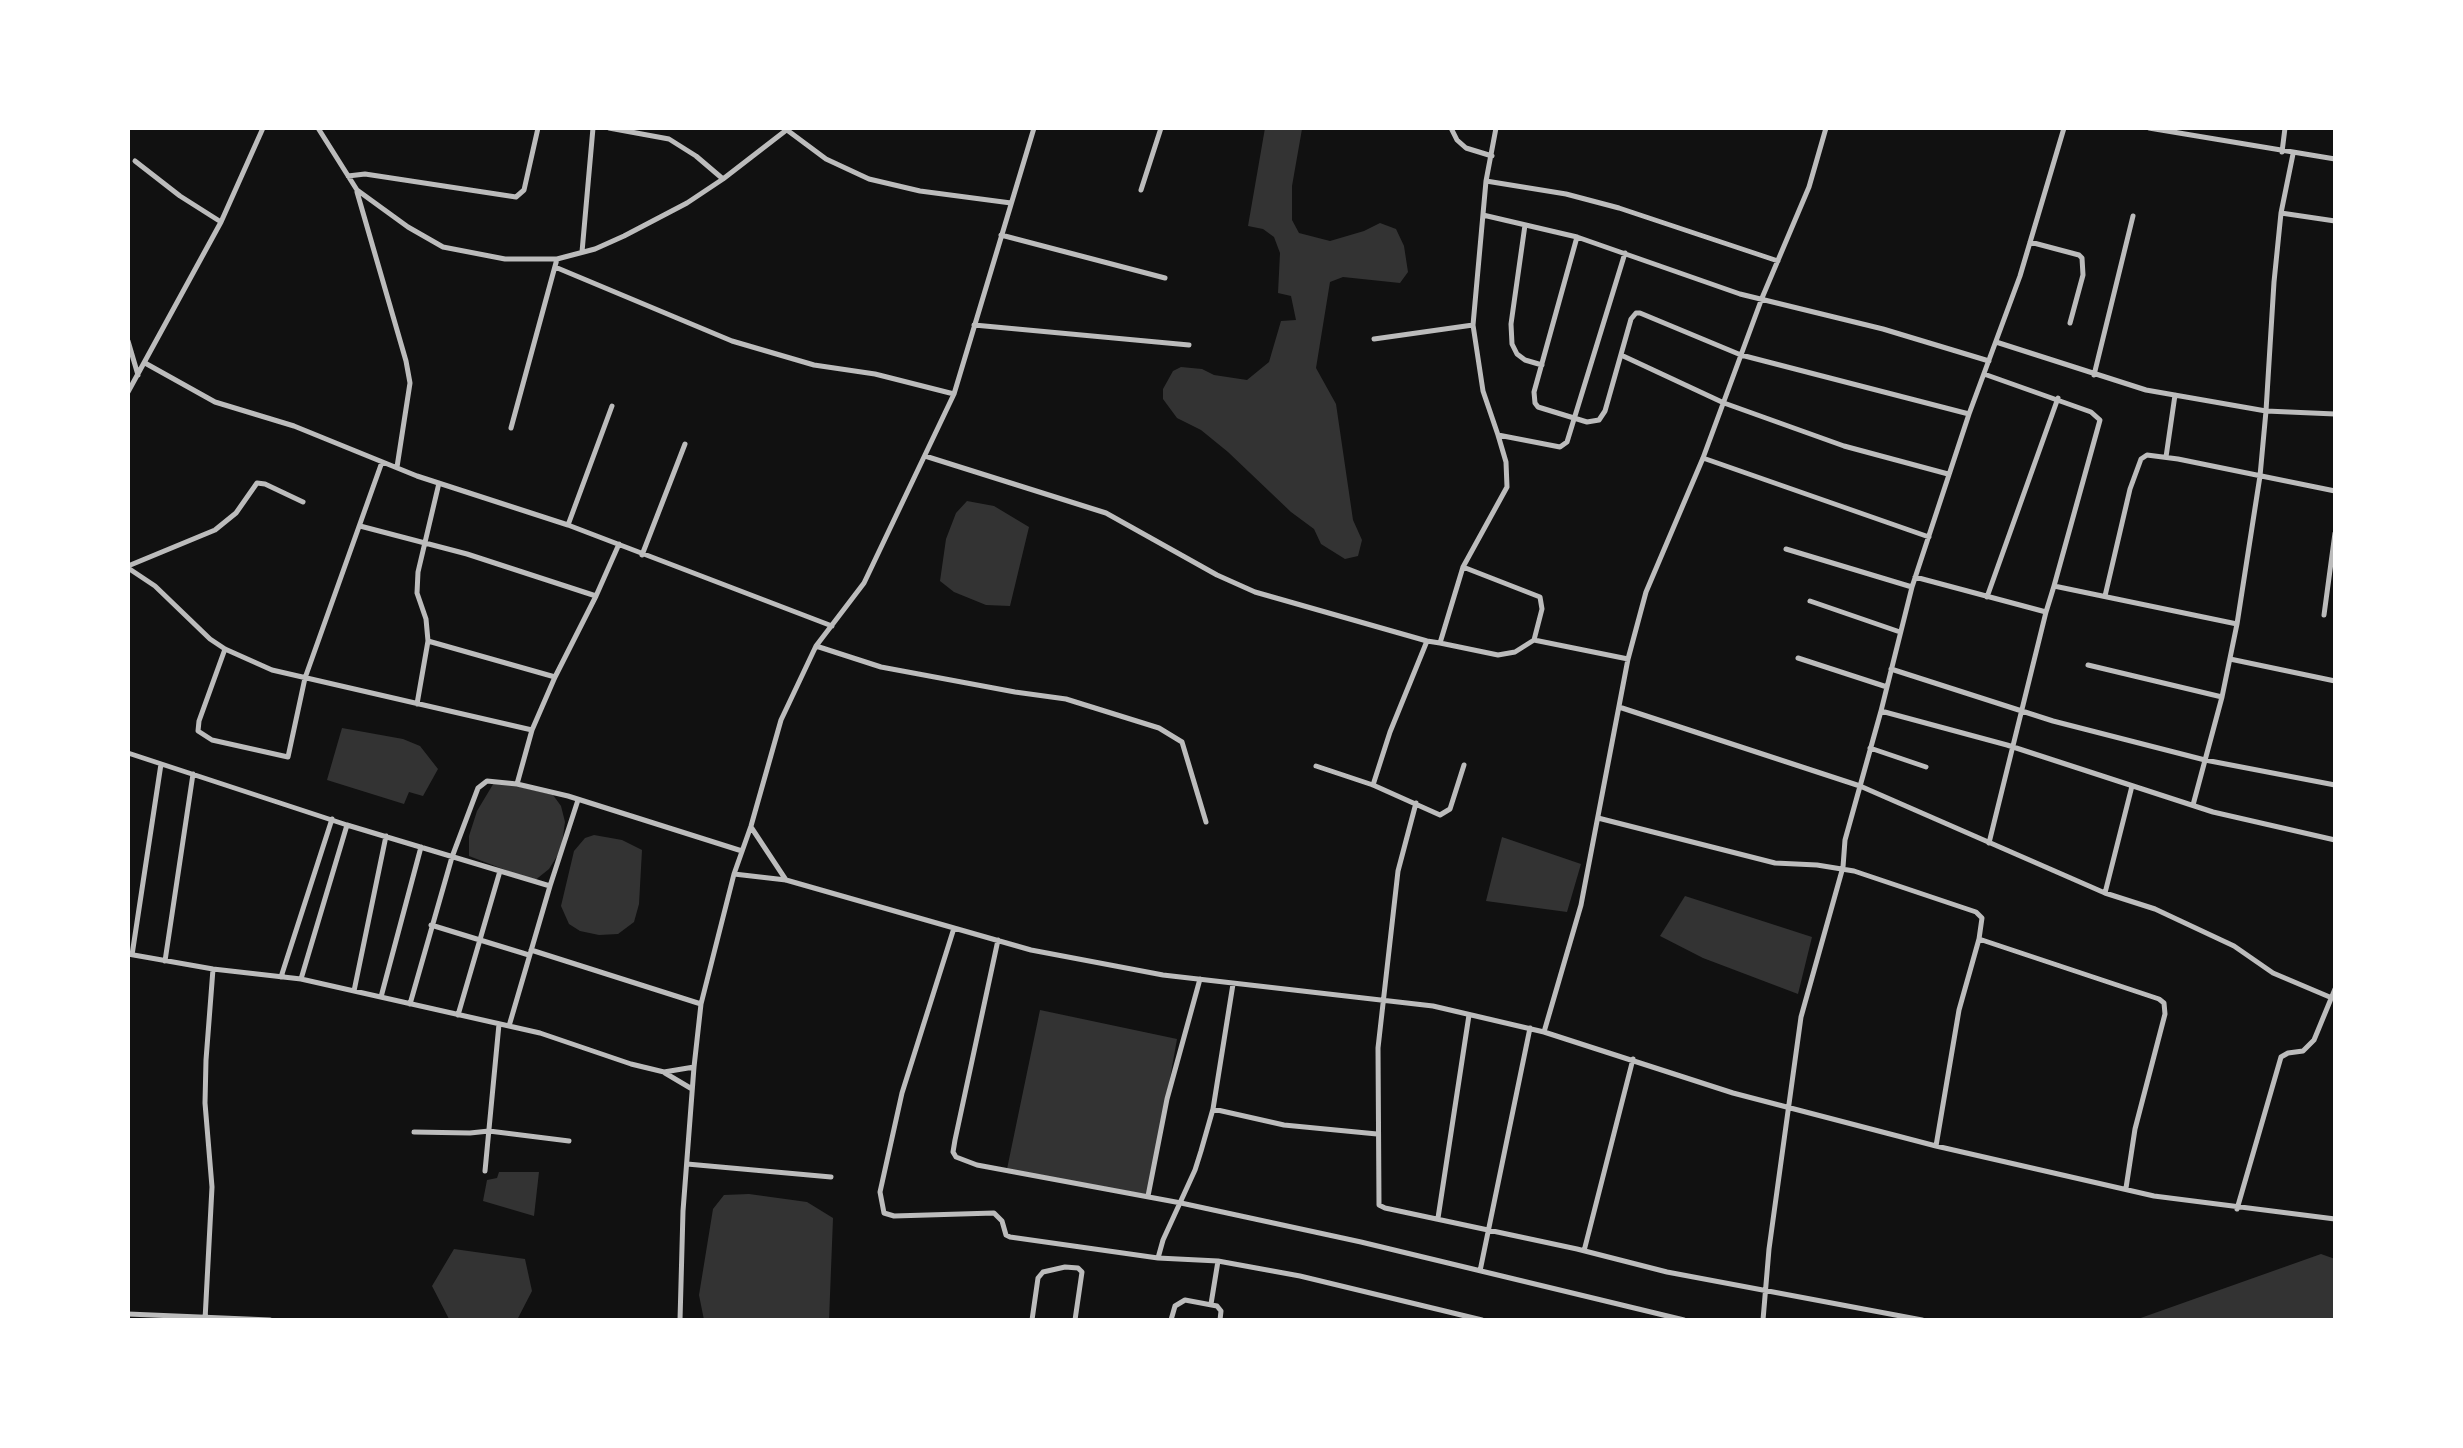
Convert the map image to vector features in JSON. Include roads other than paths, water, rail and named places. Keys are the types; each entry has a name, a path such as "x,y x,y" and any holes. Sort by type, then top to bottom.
{"street":[{"path":"128,392 221,222 263,128"},
{"path":"318,128 357,190 406,361 410,383 397,467"},
{"path":"348,176 365,174 516,197 524,190 538,128"},
{"path":"582,252 593,128"},
{"path":"609,128 636,130 669,139 696,156 723,179"},
{"path":"680,1320 687,1164 701,1004 734,874 781,720 816,646 864,583 954,394 1033,129 1025,128"},
{"path":"1141,190 1161,128"},
{"path":"1451,128 1466,148 1492,156"},
{"path":"1440,643 1463,567 1507,487 1506,462 1483,391 1473,325 1486,181 1496,128"},
{"path":"1544,1032 1581,905 1628,659 1646,592 1703,458 1762,298 1809,187 1826,128"},
{"path":"1763,1320 1801,1017 1843,867 1845,840 1915,577 2030,242 2064,128"},
{"path":"2149,128 2335,159"},
{"path":"2282,152 2285,128"},
{"path":"357,190 408,227 443,247 505,259 557,259 624,236 687,203 788,129 826,159 869,179 920,191 1011,203"},
{"path":"2193,805 2230,659 2260,476 2281,213 2293,154"},
{"path":"135,161 180,196 221,222"},
{"path":"1486,181 1592,201 1778,261"},
{"path":"2281,213 2335,221"},
{"path":"1483,215 1577,237 1740,294 1883,329 1989,361"},
{"path":"2094,375 2133,216"},
{"path":"1525,224 1511,324 1512,344 1517,354 1525,360 1542,365"},
{"path":"1001,235 1165,278"},
{"path":"1577,237 1534,392 1535,403 1544,409 1591,422 1602,417 1631,319 1636,313 1741,355 1969,414"},
{"path":"2030,242 2082,258 2083,275 2070,323"},
{"path":"1498,435 1560,447 1567,442 1625,253"},
{"path":"511,428 557,259"},
{"path":"555,267 732,341 814,365 875,374 954,394"},
{"path":"974,325 1189,345"},
{"path":"1374,339 1473,325"},
{"path":"128,341 138,375"},
{"path":"1996,342 2146,390 2266,411 2335,414"},
{"path":"1621,355 1724,403 1844,446 1948,474"},
{"path":"145,363 215,402 294,426 439,483 568,525 832,626"},
{"path":"1984,374 2091,412 2097,416 2100,425 2046,612 1989,843"},
{"path":"2166,457 2175,395"},
{"path":"1987,597 2058,398"},
{"path":"568,525 612,406"},
{"path":"642,555 685,444"},
{"path":"2105,596 2130,489 2141,459 2147,455 2335,491"},
{"path":"925,456 1106,513 1217,575 1255,592 1427,641 1506,655 1534,640 1542,609 1540,597 1463,567"},
{"path":"1703,458 1929,537"},
{"path":"225,649 198,726 201,735 288,757 305,678 382,462"},
{"path":"128,567 215,530 236,513 257,483 303,502"},
{"path":"417,704 428,641 426,619 417,588 439,483"},
{"path":"360,526 467,554 596,596"},
{"path":"2324,615 2335,533"},
{"path":"517,784 532,730 619,544"},
{"path":"1786,549 1912,587"},
{"path":"128,567 155,586 210,639 272,670 532,730"},
{"path":"1915,577 2046,612"},
{"path":"2054,586 2237,624"},
{"path":"1810,601 1900,632"},
{"path":"1534,640 1628,659"},
{"path":"428,641 555,677"},
{"path":"1373,785 1390,732 1427,641"},
{"path":"816,646 881,667 1066,699 1159,728 1182,742 1206,822"},
{"path":"1798,658 1887,687"},
{"path":"2230,659 2335,681"},
{"path":"2088,665 2222,697"},
{"path":"1891,669 2021,711 2205,760 2335,785"},
{"path":"1619,707 1860,786 2105,893 2155,909 2234,946 2273,973 2332,998"},
{"path":"1881,711 2012,747 2193,805 2335,840"},
{"path":"1870,748 1926,767"},
{"path":"128,753 347,825 550,886"},
{"path":"161,764 130,955 301,979 509,1026 664,1072 692,1089"},
{"path":"1316,766 1373,785 1440,815 1447,812 1464,765"},
{"path":"165,961 193,774"},
{"path":"410,1004 452,857 482,783 517,784 742,851"},
{"path":"2105,893 2132,786"},
{"path":"509,1026 578,800"},
{"path":"1416,803 1398,871 1378,1048 1379,1205 1667,1272 1922,1320"},
{"path":"1598,818 1775,863 1843,867 1981,915 1983,923 1959,1010 1936,1146"},
{"path":"281,977 332,819"},
{"path":"301,979 347,825"},
{"path":"751,826 786,880"},
{"path":"354,991 386,836"},
{"path":"381,997 421,847"},
{"path":"458,1015 500,871"},
{"path":"734,874 786,880 1031,950 1163,975 1433,1006 1530,1028 1788,1109 1936,1146 2154,1196 2237,1209 2335,1219"},
{"path":"431,925 701,1004"},
{"path":"954,928 902,1093 880,1192 883,1212 894,1216 994,1213 1010,1237 1158,1258 1218,1261 1300,1276 1482,1320"},
{"path":"1979,939 2164,1003 2165,1014 2135,1129 2126,1188"},
{"path":"998,940 955,1140 954,1154 968,1163 1181,1203 1684,1320"},
{"path":"205,1320 212,1187 205,1103 213,969"},
{"path":"1148,1196 1167,1099 1200,979"},
{"path":"1158,1258 1195,1170 1213,1109 1233,984"},
{"path":"2237,1209 2281,1057 2303,1051 2314,1040 2335,989"},
{"path":"1438,1218 1469,1015"},
{"path":"485,1171 499,1024"},
{"path":"1480,1271 1530,1028"},
{"path":"1584,1251 1633,1059"},
{"path":"664,1072 694,1067"},
{"path":"1213,1109 1284,1125 1377,1134"},
{"path":"414,1132 489,1131 569,1141"},
{"path":"687,1164 831,1177"},
{"path":"1211,1304 1218,1261"},
{"path":"1032,1320 1040,1274 1056,1268 1073,1267 1082,1274 1075,1320"},
{"path":"1171,1320 1175,1306 1182,1301 1211,1304 1220,1309 1220,1320"},
{"path":"128,1314 205,1320 270,1320"}]}
